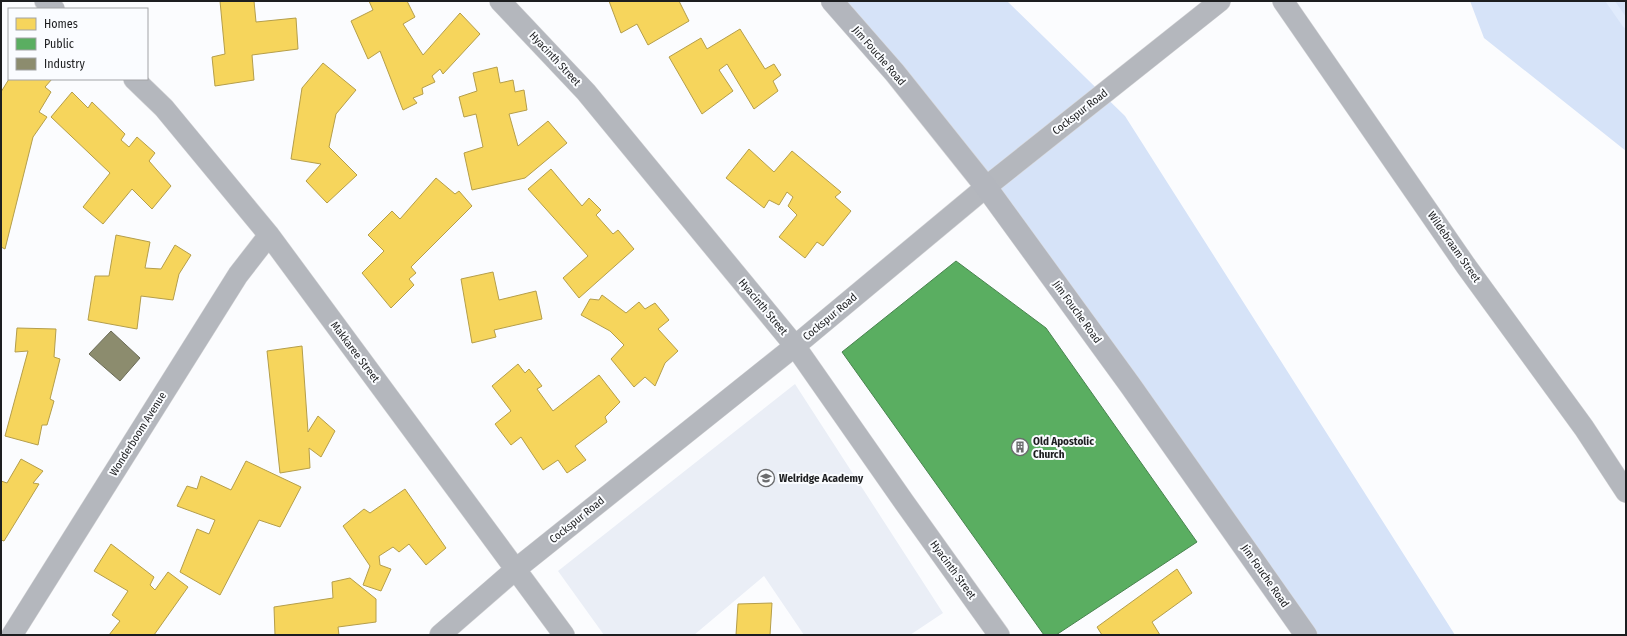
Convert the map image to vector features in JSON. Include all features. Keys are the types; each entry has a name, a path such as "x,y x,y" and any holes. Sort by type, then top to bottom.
{"street":[{"path":"45,1 53,8"},
{"name":"Hyacinth Street","path":"500,1 586,92 795,346 999,635"},
{"name":"Jim Fouche Road","path":"832,1 895,73 986,187 1135,392 1306,635"},
{"name":"Cockspur Road","path":"440,635 516,569 795,346 986,187 1220,1"},
{"name":"Wildebraam Street","path":"1284,1 1466,266 1584,428 1626,492"},
{"name":"Makkaree Street","path":"135,80 164,108 269,235 564,635"},
{"name":"Wonderboom Avenue","path":"12,635 238,275 269,235"}],"shaded area":[{"path":"835,1 1007,1 1125,116 1455,635 1310,635"},
{"path":"1470,1 1626,1 1626,151 1484,38"},
{"name":"Welridge Academy","path":"795,384 943,613 910,635 804,635 764,576 694,635 604,635 558,571"}],"building: Homes":[{"path":"220,1 254,1 256,22 296,18 298,49 252,55 254,80 215,86 212,57 225,54"},
{"path":"369,1 407,1 415,17 403,24 423,55 460,13 480,34 443,74 440,69 432,76 435,82 422,88 423,94 413,98 417,103 403,110 380,51 368,59 351,21 373,10"},
{"path":"609,1 679,1 689,21 648,45 637,24 621,33"},
{"path":"740,29 765,69 774,64 781,75 773,81 778,91 754,109 727,64 719,70 733,91 702,114 669,57 701,38 707,49"},
{"path":"323,63 356,90 336,114 329,147 357,175 327,203 306,181 321,164 291,159 302,88"},
{"path":"497,67 500,83 513,80 515,92 524,90 527,110 509,114 518,146 548,121 567,143 525,178 472,190 464,153 483,147 476,114 464,117 459,97 477,91 473,73"},
{"path":"8,80 51,80 45,87 51,92 39,112 47,117 33,137 5,249 1,247 1,92"},
{"path":"72,92 88,108 92,102 125,134 121,140 129,147 137,137 155,153 149,161 171,186 152,209 132,189 103,224 83,207 110,173 51,117"},
{"path":"749,149 774,172 792,151 841,192 835,197 851,211 823,246 817,242 805,258 779,237 797,215 788,206 793,197 787,192 779,205 769,200 764,208 726,178"},
{"path":"551,169 582,206 589,198 601,210 596,215 613,234 618,230 634,249 579,298 563,278 588,256 528,189"},
{"path":"436,178 455,194 459,191 472,206 411,267 416,273 409,279 414,285 391,308 362,273 384,251 368,235 392,211 400,219"},
{"path":"116,235 150,242 145,268 161,269 175,245 191,255 179,274 173,300 141,296 137,329 88,320 95,276 109,276"},
{"path":"493,272 499,300 536,291 542,319 494,330 496,337 472,343 461,279"},
{"path":"602,295 626,313 639,302 645,309 655,303 669,320 658,329 678,351 665,363 655,386 645,377 634,387 611,359 624,345 610,331 581,315 590,299 599,300"},
{"path":"17,328 56,329 54,357 60,359 50,399 54,401 47,425 42,425 38,445 5,436 28,351 15,352"},
{"path":"302,346 308,432 318,416 335,431 321,457 309,448 310,468 280,473 267,351"},
{"path":"518,364 525,373 529,369 542,386 537,389 553,411 599,375 620,402 605,417 607,422 575,446 586,460 567,473 558,460 543,470 521,437 511,445 495,424 511,411 492,386"},
{"path":"21,459 43,471 33,483 39,484 4,541 1,540 1,481 7,483"},
{"path":"246,461 301,487 280,527 259,520 220,595 180,572 197,529 209,534 215,520 177,506 187,486 197,489 201,476 231,490"},
{"path":"405,489 446,548 426,565 409,544 399,552 393,547 379,556 380,565 391,569 381,591 363,585 370,566 343,526 364,509 370,513"},
{"path":"111,544 154,577 150,585 155,590 168,572 188,587 154,635 109,635 120,621 112,615 128,591 94,571"},
{"path":"1177,569 1192,593 1152,622 1160,635 1102,635 1097,627"},
{"path":"350,578 376,599 376,622 338,627 339,635 275,635 274,607 333,598 332,582"},
{"path":"772,603 770,635 736,635 738,604"}],"building: Public":[{"name":"Old Apostolic Church","path":"956,261 1046,328 1197,542 1056,635 1044,635 842,352"}],"building: Industry":[{"path":"111,331 140,358 120,381 89,354"}],"waterway":[{"path":"1610,1 1626,24"}],"place":[{"name":"Old Apostolic Church","path":"1020,447"},
{"name":"Welridge Academy","path":"766,478"}]}
